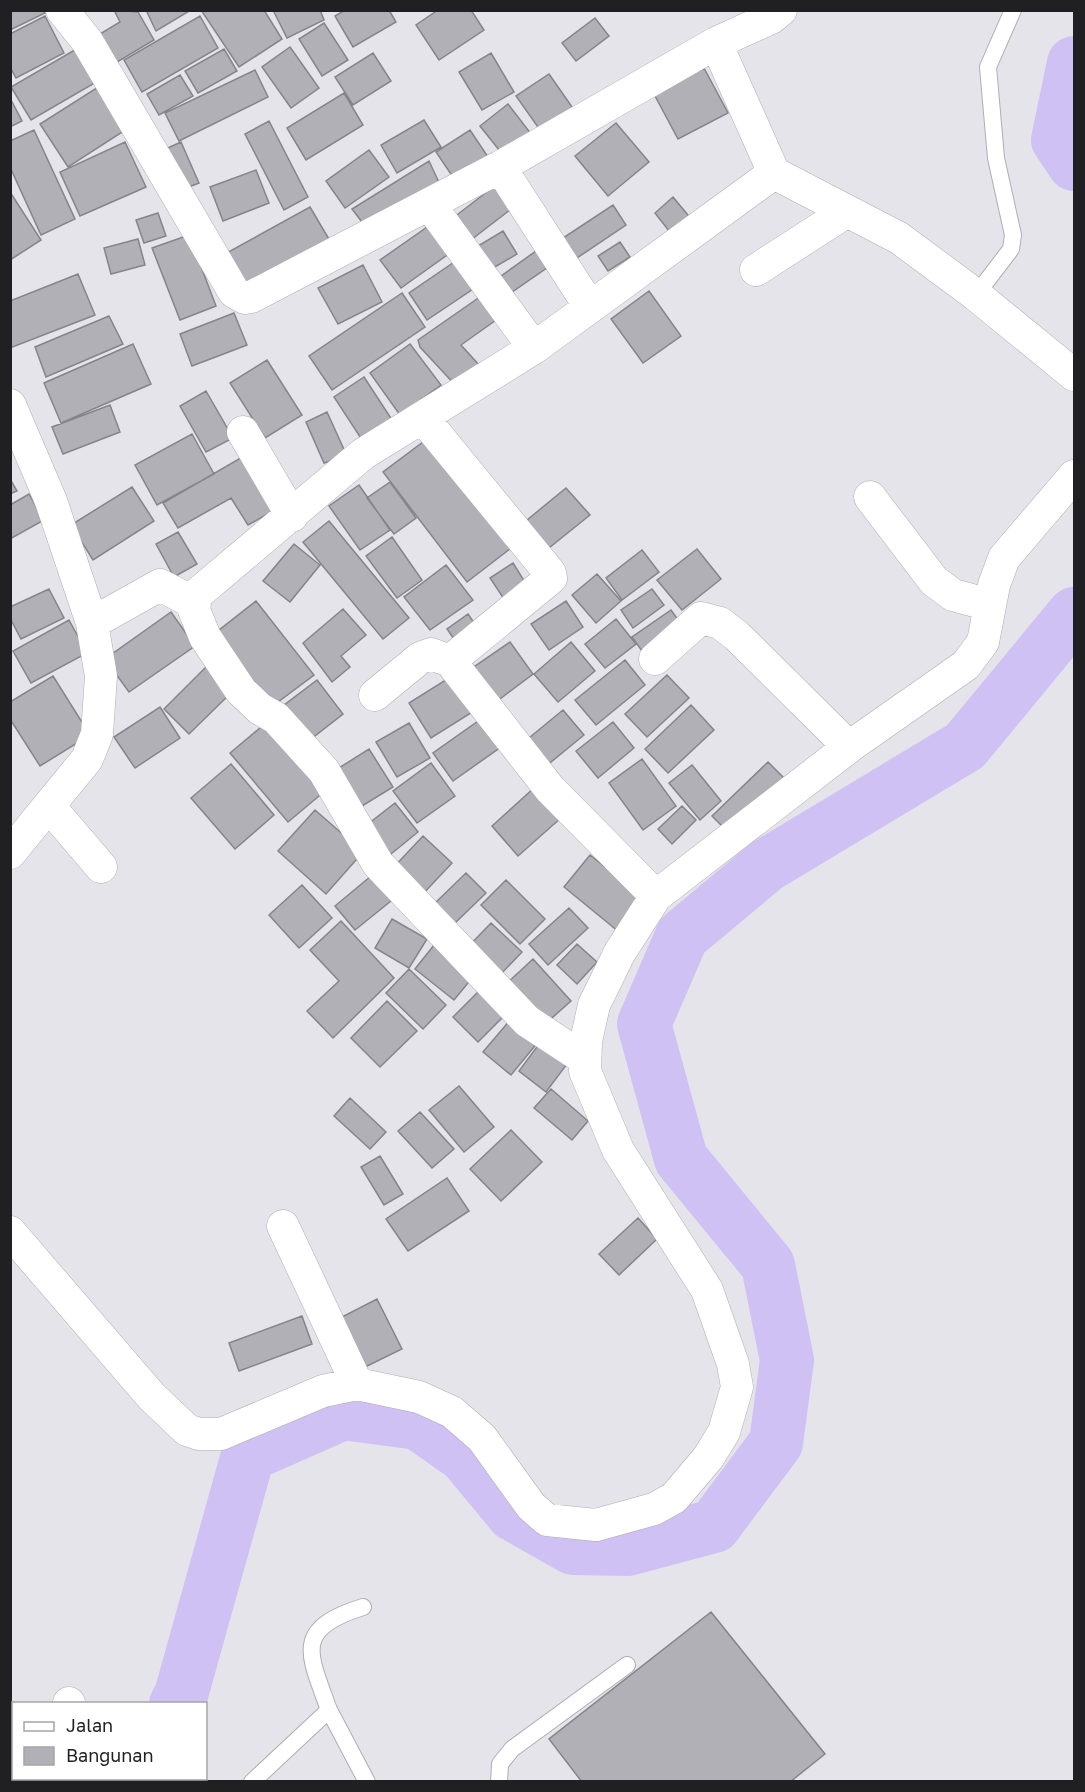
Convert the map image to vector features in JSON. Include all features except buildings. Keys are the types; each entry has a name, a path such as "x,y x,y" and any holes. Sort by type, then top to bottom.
{"street":[{"path":"62,10 87,41 156,162 234,291 240,296 251,297 430,205 716,43 771,18 781,10"},
{"path":"716,43 774,173 899,238 1074,375"},
{"path":"500,167 590,307"},
{"path":"585,1059 527,1021 378,864 324,771 276,718 260,710 241,691 205,637 194,603 196,595 363,454 534,348 774,173"},
{"path":"430,205 534,348"},
{"path":"756,270 846,212"},
{"path":"10,405 51,501 92,623 102,676 97,734 87,759 10,853"},
{"path":"423,418 551,576 547,584 450,662"},
{"path":"243,432 292,516"},
{"path":"10,1232 152,1397 187,1430 199,1434 221,1434 323,1391 357,1384 419,1397 452,1412 482,1437 531,1506 548,1520 565,1524 596,1525 654,1509 674,1498 708,1458 724,1432 737,1387 733,1364 706,1290 618,1150 585,1071 586,1041 594,1005 620,951 656,896 849,747 966,665 983,642 994,585 1004,558 1074,476"},
{"path":"870,497 934,581 953,595 990,605"},
{"path":"92,623 160,585 194,603"},
{"path":"655,659 701,618 710,618 737,636 849,747"},
{"path":"375,695 420,658 431,654 450,662 550,789 656,896"},
{"path":"49,806 101,867"},
{"path":"283,1226 357,1384"}],"lane":[{"path":"976,296 1011,249 1013,235 996,158 988,67 1013,10"},
{"path":"363,1607 338,1616 316,1632 310,1650 311,1662 329,1710 367,1782"},
{"path":"499,1782 500,1764 512,1749 627,1665"},
{"path":"252,1782 329,1710"}],"waterway":[{"path":"1074,63 1058,140 1074,164"},
{"path":"177,1702 181,1695 248,1455 343,1413 418,1423 465,1456 513,1514 573,1548 628,1549 714,1526 776,1443 787,1360 768,1265 681,1159 644,1024 682,936 767,865 965,746 1074,614"}]}
